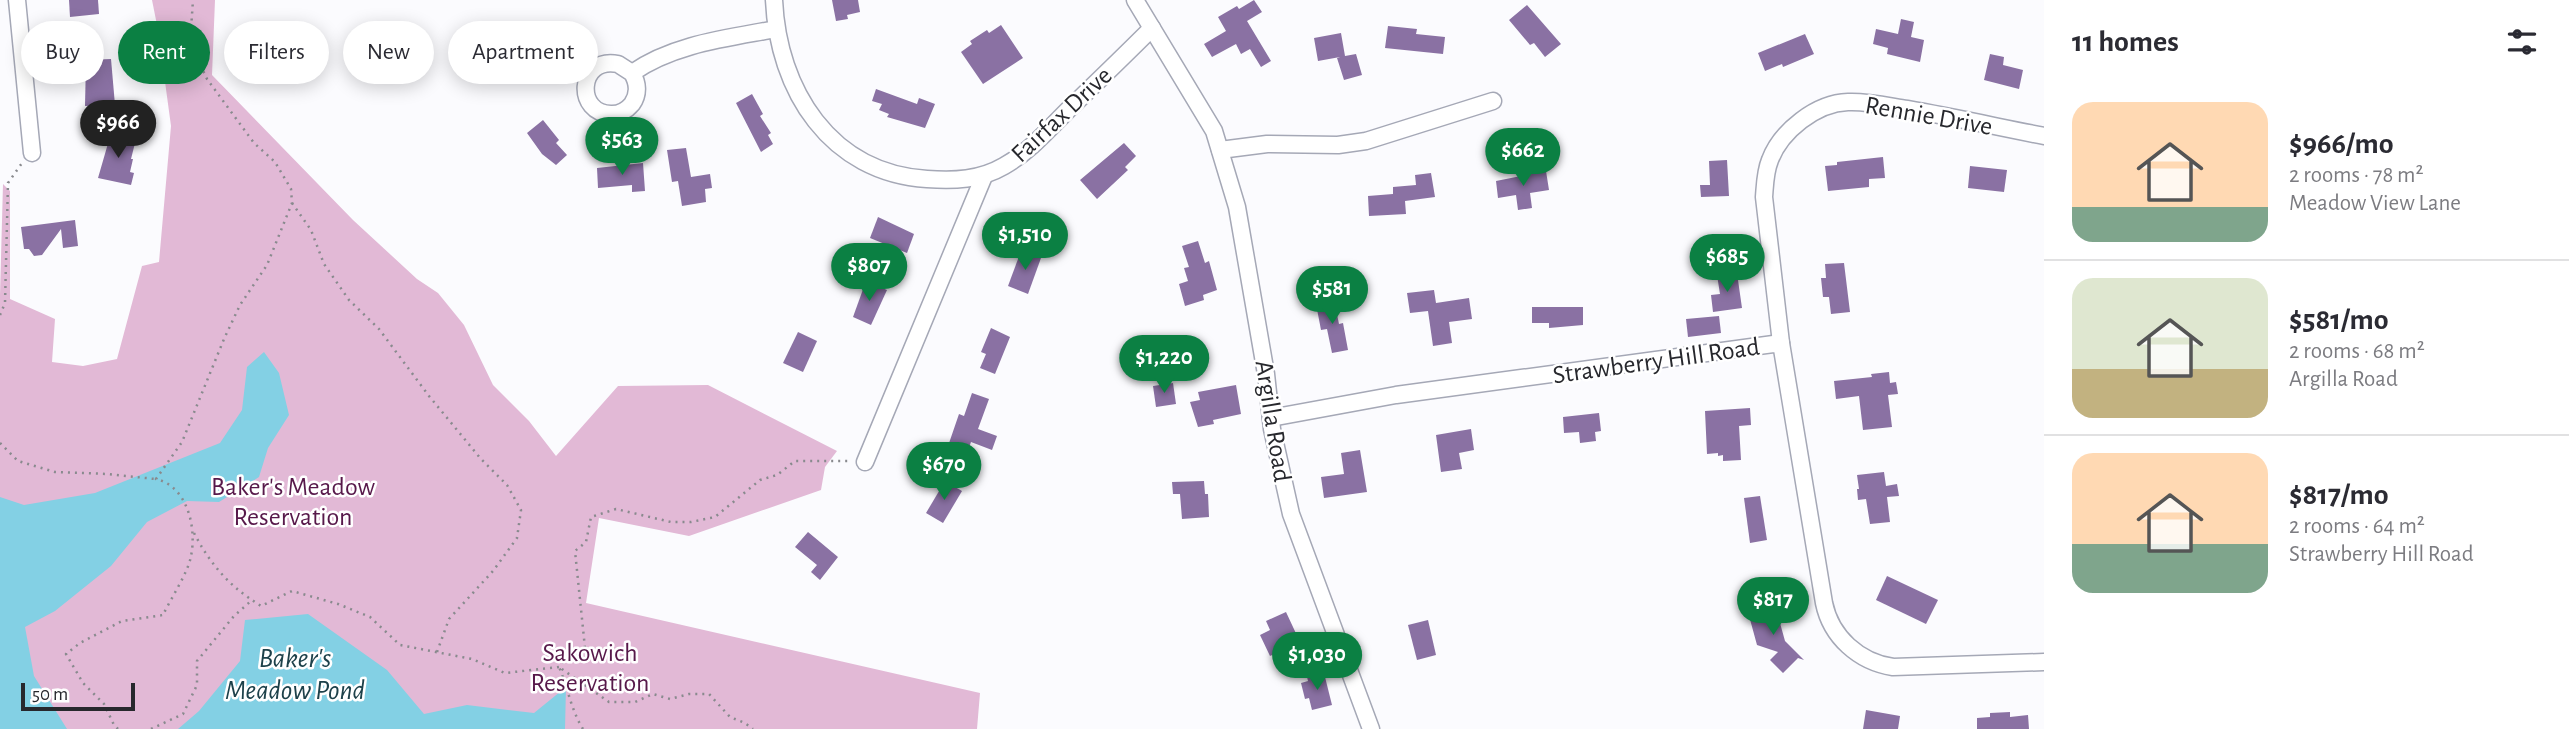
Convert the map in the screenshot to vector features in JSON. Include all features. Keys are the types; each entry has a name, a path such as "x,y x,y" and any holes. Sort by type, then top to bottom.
{"street":[{"path":"17,0 32,151"},
{"name":"Fairfax Drive","path":"774,0 782,58 806,106 829,136 857,159 894,175 916,178 964,179 984,176 1004,166 1036,142 1152,28"},
{"name":"Argilla Road","path":"1135,0 1214,131 1237,207 1266,374 1277,460 1291,514 1371,729"},
{"path":"632,73 658,57 776,29"},
{"path":"1220,150 1267,144 1338,145 1366,141 1493,100"},
{"name":"Rennie Drive","path":"1781,343 1765,188 1769,162 1775,149 1797,124 1830,105 1846,102 1919,111 2044,136"},
{"path":"865,462 984,176"},
{"name":"Strawberry Hill Road","path":"1270,418 1396,395 1781,343 1826,614 1841,638 1863,659 1893,667 2044,662"}],"path":[{"path":"156,480 182,442 223,339 240,305 267,265 292,203 291,189 275,162 254,143 207,79 190,44 193,0"},
{"path":"0,315 5,303 8,183 32,151"},
{"path":"292,203 311,230 324,264 349,300 379,329 429,396 481,459 507,485 521,510 517,538 494,571 449,619 437,652"},
{"path":"0,443 18,461 55,471 170,482 189,512 192,530 191,557 163,615 122,621 80,643 66,654 83,683 104,704 118,729"},
{"path":"559,667 585,648 575,551 586,542 592,517 616,509 671,522 691,522 715,517 760,480 777,475 795,461 865,462"},
{"path":"192,530 206,556 234,588 261,606 292,592 338,604 370,617 400,645 472,659 505,673 559,667 609,702 635,702 653,694 670,699 689,694 709,694 730,717 753,729"},
{"path":"151,729 183,714 197,685 197,662 234,616 252,600"},
{"path":"559,667 570,693 573,712 583,729"}],"green space":[{"name":"Baker's Meadow Reservation","path":"152,0 215,0 212,75 353,220 417,279 438,293 464,325 493,385 529,421 556,456 618,386 708,385 837,451 825,467 821,490 689,536 599,518 586,603 980,693 977,729 0,729 0,295 3,184 10,191 10,299 55,319 52,362 83,366 117,359 142,266 159,262 171,126 165,84 210,84 210,21 156,21"}],"water":[{"path":"264,352 279,373 289,415 268,448 259,477 219,502 187,501 147,522 111,566 55,611 25,627 34,676 67,729 0,729 0,497 24,505 95,493 220,443 242,410 247,367"},
{"name":"Baker's Meadow Pond","path":"308,614 387,670 424,714 467,705 534,713 566,687 565,729 178,729 199,711 240,661 245,620"}],"building":[{"path":"69,0 98,0 99,14 70,17"},
{"path":"832,0 858,0 860,12 847,15 848,19 836,21"},
{"path":"1254,0 1262,12 1247,21 1271,61 1261,67 1250,49 1241,54 1236,44 1212,57 1204,44 1226,31 1218,17"},
{"path":"1527,5 1561,44 1545,57 1534,43 1530,45 1509,20"},
{"path":"1901,19 1914,22 1911,37 1924,40 1920,62 1887,54 1888,48 1873,44 1876,29 1898,34"},
{"path":"1001,25 1023,58 983,84 961,52 972,44 970,41"},
{"path":"1388,26 1417,29 1416,34 1445,37 1443,54 1385,48"},
{"path":"1341,33 1345,56 1356,54 1362,75 1344,80 1337,58 1340,57 1318,61 1314,38"},
{"path":"1805,34 1814,54 1783,67 1782,64 1765,71 1758,53"},
{"path":"1990,54 2004,57 2003,65 2023,70 2019,89 1984,80"},
{"path":"104,59 111,59 115,105 85,106 85,84 104,84"},
{"path":"876,89 917,104 919,98 935,104 925,128 887,117 889,114 879,110 882,104 872,101"},
{"path":"752,94 763,114 760,116 771,133 768,135 773,144 761,152 736,103"},
{"path":"543,120 559,140 556,143 567,155 556,165 542,154 527,133"},
{"path":"111,133 136,139 131,159 130,172 134,173 131,185 98,178"},
{"path":"1124,143 1136,156 1125,167 1128,170 1097,199 1080,180"},
{"path":"686,148 691,177 710,174 712,188 705,189 706,202 682,206 678,181 672,182 667,150"},
{"path":"1883,157 1885,178 1869,179 1869,187 1828,191 1825,166 1837,165 1837,162"},
{"path":"1727,160 1729,196 1701,197 1700,185 1710,185 1709,161"},
{"path":"643,163 645,191 632,192 632,185 598,188 597,168"},
{"path":"1970,166 2007,170 2004,192 1968,188"},
{"path":"1546,171 1549,190 1530,193 1532,208 1518,210 1516,195 1498,198 1496,181"},
{"path":"1431,173 1435,197 1405,201 1406,214 1369,216 1368,196 1393,194 1393,187 1416,185 1415,175"},
{"path":"878,217 914,234 907,253 870,238"},
{"path":"75,220 78,246 63,248 61,229 42,255 34,256 29,249 24,249 21,227"},
{"path":"1198,241 1205,263 1209,261 1217,290 1203,295 1204,300 1185,306 1179,284 1188,281 1184,268 1189,267 1182,246"},
{"path":"1021,251 1041,258 1028,294 1008,286"},
{"path":"1844,263 1850,312 1831,314 1829,297 1823,297 1821,278 1826,278 1825,264"},
{"path":"1737,273 1742,308 1713,312 1711,295 1720,294 1717,275"},
{"path":"866,281 887,290 871,325 853,317"},
{"path":"1434,290 1436,303 1469,298 1472,319 1449,322 1452,343 1433,346 1428,311 1410,313 1407,293"},
{"path":"1334,300 1339,324 1343,323 1348,350 1332,353 1327,329 1321,330 1316,304"},
{"path":"1532,307 1583,307 1583,325 1549,328 1549,323 1532,323"},
{"path":"1719,316 1721,333 1688,337 1686,319"},
{"path":"991,328 1010,337 995,374 980,368 986,354 981,352"},
{"path":"798,332 817,341 803,372 783,363"},
{"path":"1889,372 1890,383 1896,382 1898,394 1888,395 1892,427 1863,430 1859,396 1836,399 1834,381 1872,377 1871,374"},
{"path":"1173,383 1176,404 1156,407 1153,386"},
{"path":"1236,385 1241,414 1213,420 1214,424 1198,427 1190,402 1200,400 1198,392"},
{"path":"972,393 989,399 978,429 997,436 992,450 971,442 966,456 947,449 959,414 964,416"},
{"path":"1750,408 1751,425 1739,426 1741,460 1723,461 1723,455 1707,454 1705,411"},
{"path":"1599,413 1601,431 1595,432 1596,441 1580,443 1579,432 1564,433 1563,417"},
{"path":"1471,429 1474,450 1459,453 1462,469 1441,472 1436,435"},
{"path":"1360,450 1367,492 1324,498 1321,477 1344,474 1341,453"},
{"path":"1884,472 1886,486 1897,484 1899,496 1887,497 1890,522 1870,524 1866,499 1858,500 1857,475"},
{"path":"945,481 962,491 943,523 926,513"},
{"path":"1204,481 1205,494 1208,494 1209,517 1182,519 1180,494 1173,494 1172,482"},
{"path":"1760,496 1767,540 1750,543 1744,498"},
{"path":"808,532 838,557 820,580 811,572 817,565 795,547"},
{"path":"1887,576 1938,600 1926,624 1876,600"},
{"path":"1775,605 1785,641 1804,660 1798,658 1783,673 1770,660 1778,652 1757,645 1748,612"},
{"path":"1286,612 1300,642 1270,656 1260,635 1270,630 1266,621"},
{"path":"1428,620 1436,655 1417,660 1408,625"},
{"path":"1319,675 1320,678 1325,677 1332,705 1312,710 1309,698 1305,699 1301,683 1308,681 1307,677"},
{"path":"1866,710 1900,716 1898,729 1863,729"},
{"path":"2010,712 2010,717 2028,715 2029,729 1977,729 1977,718 1990,717 1990,713"}],"park label":[{"name":"Sakowich Reservation","path":"590,667"}]}
